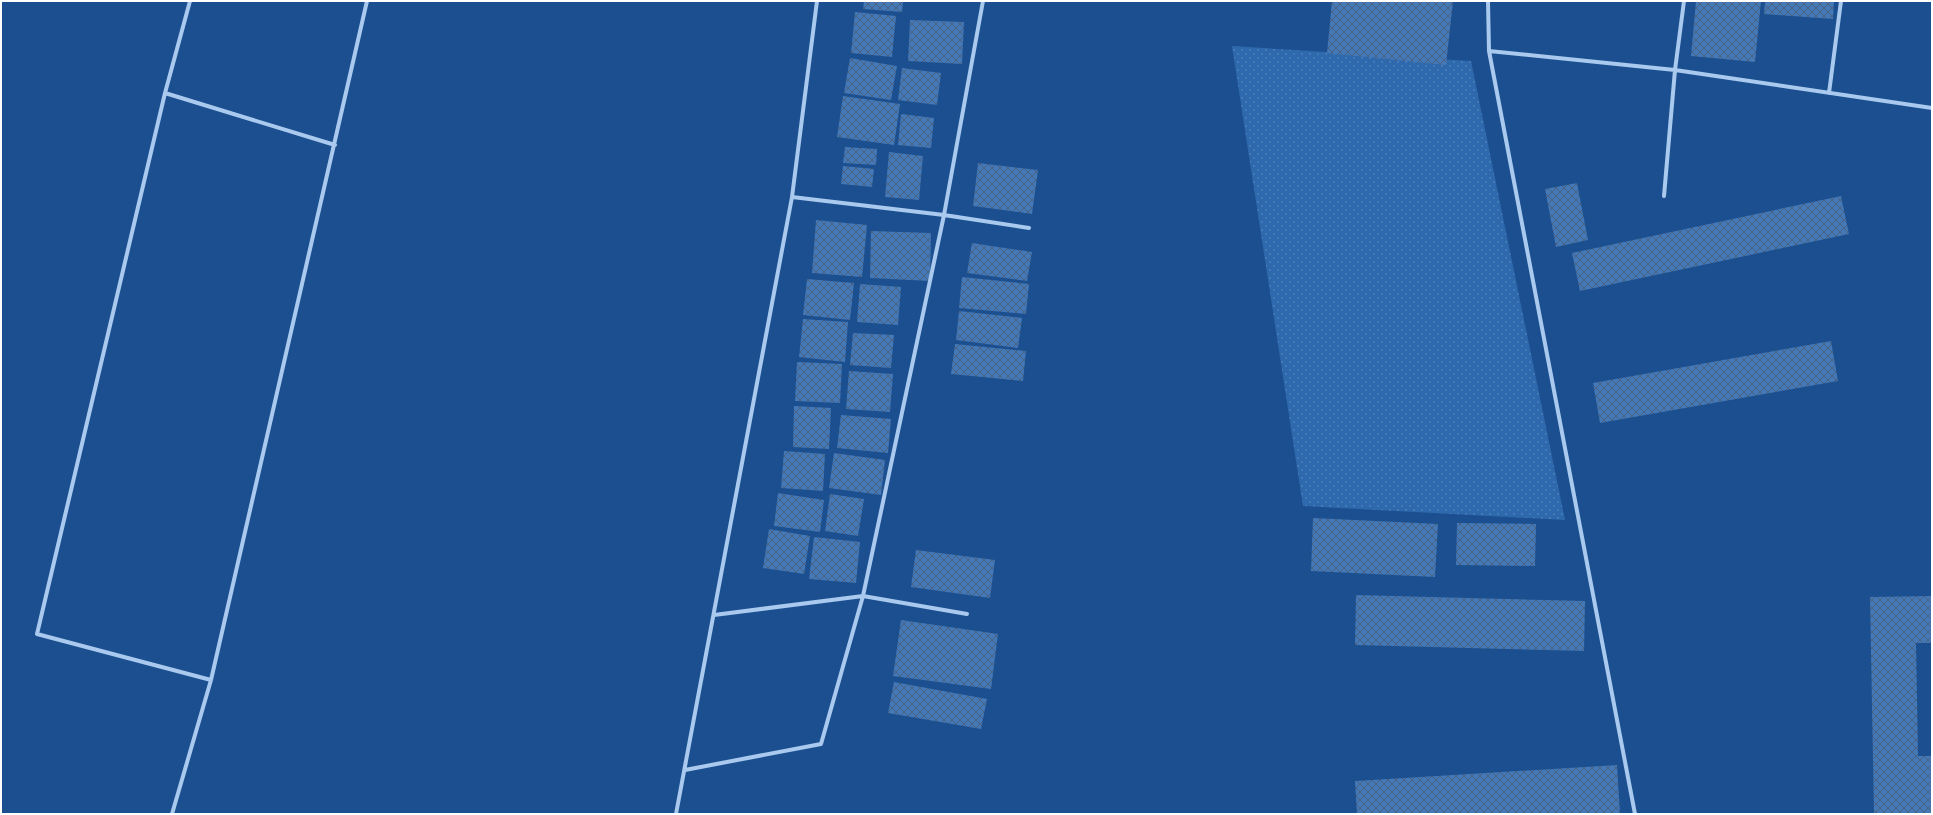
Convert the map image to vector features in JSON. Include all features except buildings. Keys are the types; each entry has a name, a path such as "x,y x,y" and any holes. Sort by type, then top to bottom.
{"street":[{"path":"190,1 165,93 37,634 211,680"},
{"path":"172,814 211,680 367,1"},
{"path":"676,814 792,197 817,1"},
{"path":"685,770 821,744 863,596 944,215 983,1"},
{"path":"1488,1 1489,51 1635,814"},
{"path":"1664,196 1675,70 1684,1"},
{"path":"1829,94 1841,1"},
{"path":"1489,51 1675,70 1829,94 1932,108"},
{"path":"165,93 335,145"},
{"path":"792,197 944,215 1029,228"},
{"path":"714,615 863,596 966,614"}],"shaded area":[{"path":"1232,46 1471,61 1565,520 1303,506"}]}
